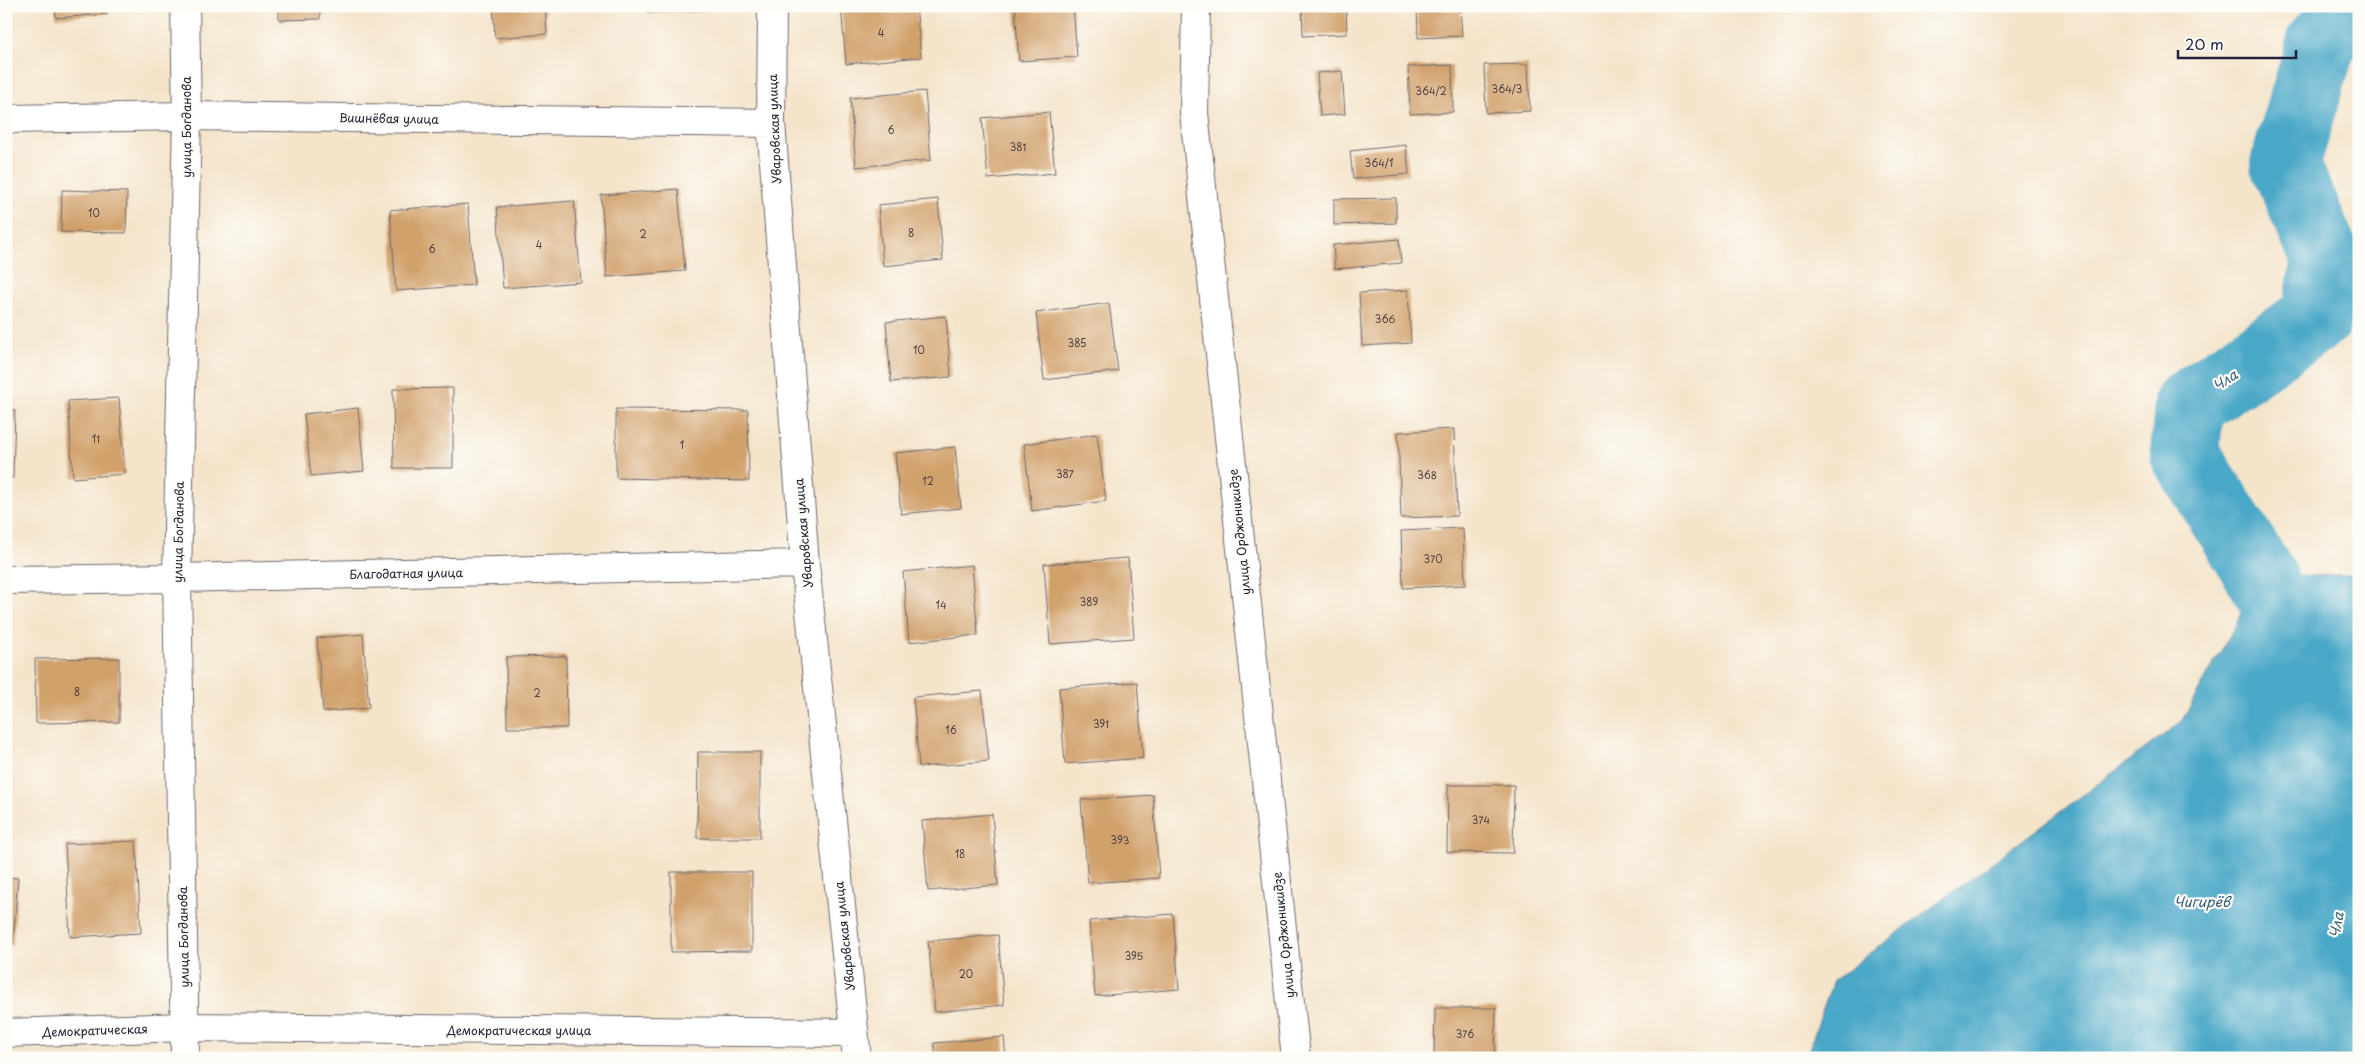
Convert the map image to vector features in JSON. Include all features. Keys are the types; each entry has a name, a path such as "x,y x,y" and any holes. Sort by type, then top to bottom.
{"street":[{"name":"улица Богданова","path":"185,6 187,116 177,578 186,1058"},
{"name":"Уваровская улица","path":"772,6 771,123 805,564 855,1045"},
{"name":"улица Орджоникидзе","path":"1196,6 1194,113 1296,1058"},
{"name":"Вишнёвая улица","path":"6,118 187,116 771,123"},
{"name":"Благодатная улица","path":"6,580 805,564"},
{"name":"Демократическая улица","path":"184,1027 855,1045"},
{"name":"Демократическая","path":"6,1033 184,1027"}],"water":[{"name":"Чигирёв","path":"2359,574 2359,1058 1806,1058 1833,981 2181,722 2262,578"}],"building":[{"path":"55,6 107,6 108,14 56,18"},
{"path":"279,6 320,6 320,19 279,20"},
{"path":"493,6 545,6 547,34 495,38"},
{"path":"647,6 706,6 707,10 648,13"},
{"path":"841,6 916,6 921,57 846,64"},
{"path":"1015,6 1073,6 1077,57 1019,61"},
{"path":"1302,6 1346,6 1347,34 1303,36"},
{"path":"1417,6 1460,6 1462,36 1418,38"},
{"path":"1528,64 1530,111 1486,113 1484,65"},
{"path":"1452,65 1453,112 1410,114 1408,67"},
{"path":"1342,71 1345,114 1320,116 1317,73"},
{"path":"925,91 931,160 856,167 850,98"},
{"path":"1049,112 1055,173 988,179 982,118"},
{"path":"1406,145 1409,174 1353,179 1350,151"},
{"path":"678,189 685,271 607,277 601,195"},
{"path":"62,190 127,192 126,233 61,232"},
{"path":"1396,198 1396,223 1334,225 1334,199"},
{"path":"938,199 943,260 883,266 878,205"},
{"path":"574,201 581,282 503,288 497,207"},
{"path":"468,204 474,285 396,291 390,210"},
{"path":"1399,239 1401,263 1335,269 1333,245"},
{"path":"1408,290 1411,343 1362,346 1359,293"},
{"path":"1109,303 1118,371 1044,380 1036,313"},
{"path":"946,316 951,377 891,382 886,322"},
{"path":"453,388 453,468 394,468 393,389"},
{"path":"119,398 125,474 73,478 68,401"},
{"path":"358,408 364,471 311,476 304,414"},
{"path":"6,409 15,410 13,478 6,478"},
{"path":"616,409 748,410 749,481 616,478"},
{"path":"1454,429 1457,516 1401,518 1398,432"},
{"path":"1097,434 1106,501 1032,511 1024,444"},
{"path":"955,447 961,508 901,514 895,453"},
{"path":"1463,528 1465,585 1403,588 1401,531"},
{"path":"1128,558 1134,638 1050,644 1044,564"},
{"path":"972,565 978,635 909,642 903,572"},
{"path":"363,634 369,708 323,712 317,638"},
{"path":"566,656 567,728 507,728 506,657"},
{"path":"119,658 119,722 36,723 35,659"},
{"path":"1137,682 1143,758 1065,764 1059,688"},
{"path":"982,691 989,761 919,767 913,697"},
{"path":"698,752 760,752 760,838 697,838"},
{"path":"1448,785 1514,785 1513,853 1447,852"},
{"path":"1153,795 1159,878 1088,883 1081,800"},
{"path":"992,814 998,885 928,891 922,821"},
{"path":"136,841 141,933 70,937 65,844"},
{"path":"671,872 752,872 752,951 671,952"},
{"path":"6,877 18,878 13,945 6,945"},
{"path":"1173,914 1179,989 1095,996 1089,921"},
{"path":"998,935 1004,1005 935,1012 928,941"},
{"path":"1435,1008 1496,1008 1495,1058 1434,1058"},
{"path":"1004,1037 1006,1058 936,1058 934,1043"},
{"path":"1200,1053 1201,1058 1163,1058 1163,1056"}],"waterway":[{"name":"Чла","path":"2356,6 2322,41 2285,164 2326,259 2317,317 2189,404 2185,454 2262,578 2359,766"}]}
